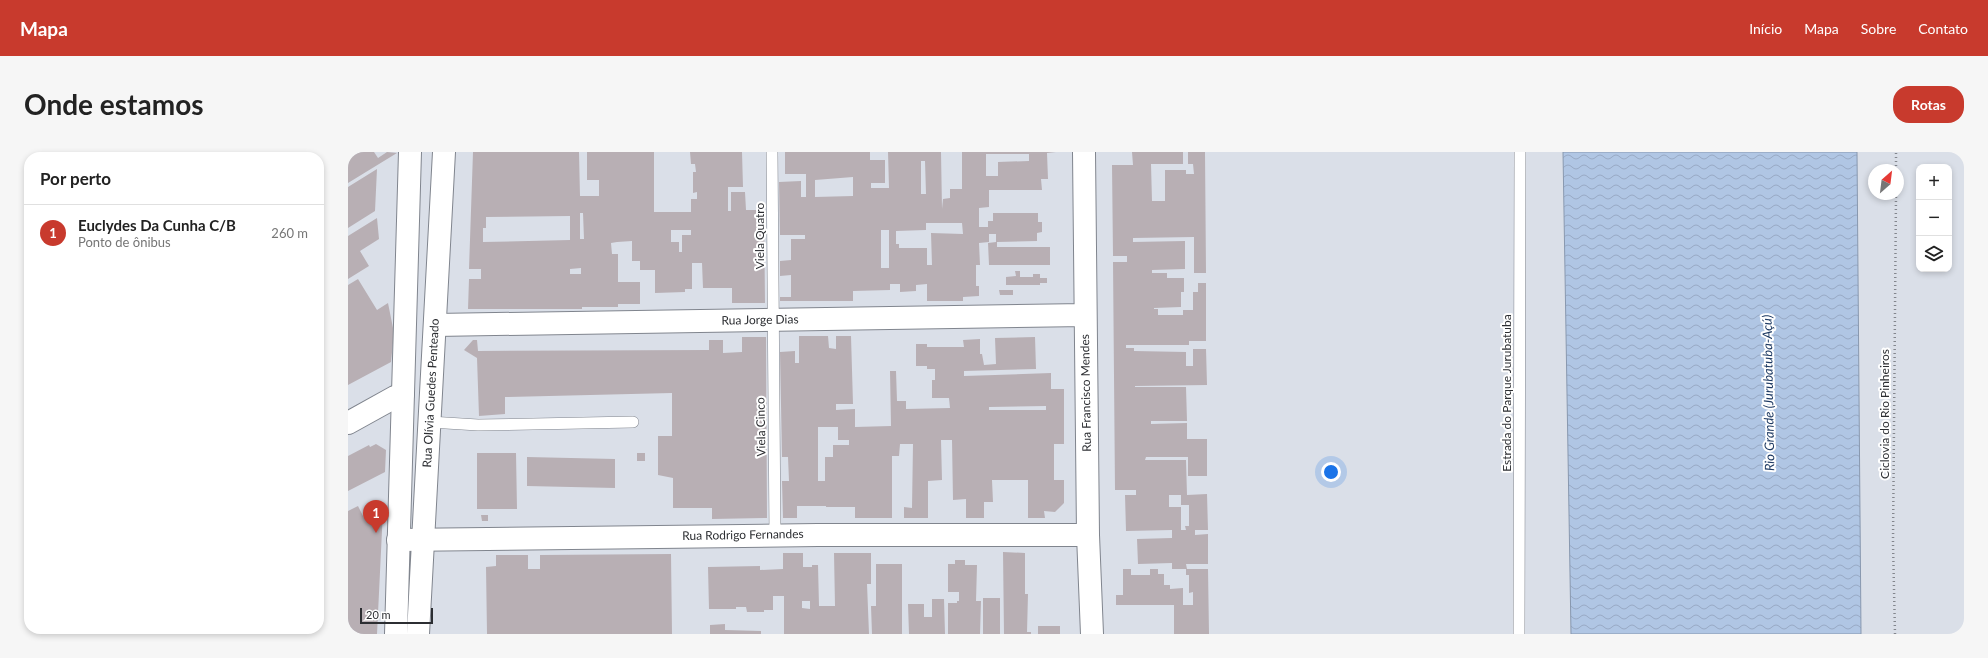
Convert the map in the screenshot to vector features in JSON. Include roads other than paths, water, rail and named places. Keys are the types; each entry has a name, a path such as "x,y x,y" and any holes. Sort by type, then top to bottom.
{"street":[{"path":"396,634 410,152"},
{"name":"Rua Olívia Guedes Penteado","path":"418,634 444,152"},
{"name":"Rua Francisco Mendes","path":"1084,152 1088,535 1092,634"},
{"name":"Rua Jorge Dias","path":"435,325 1085,315"},
{"path":"348,423 394,397 403,394"},
{"name":"Rua Rodrigo Fernandes","path":"398,540 423,541 775,535 1088,535"}],"lane":[{"name":"Viela Quatro","path":"772,152 773,319"},
{"name":"Estrada do Parque Jurubatuba","path":"1520,152 1520,634"},
{"name":"Viela Cinco","path":"773,319 775,535"},
{"path":"430,422 478,425 633,422"}],"water":[{"name":"Rio Grande (Jurubatuba-Açú)","path":"1563,152 1857,152 1861,634 1571,634"}],"place":[{"name":"Euclydes Da Cunha C/B","path":"376,533"}]}
